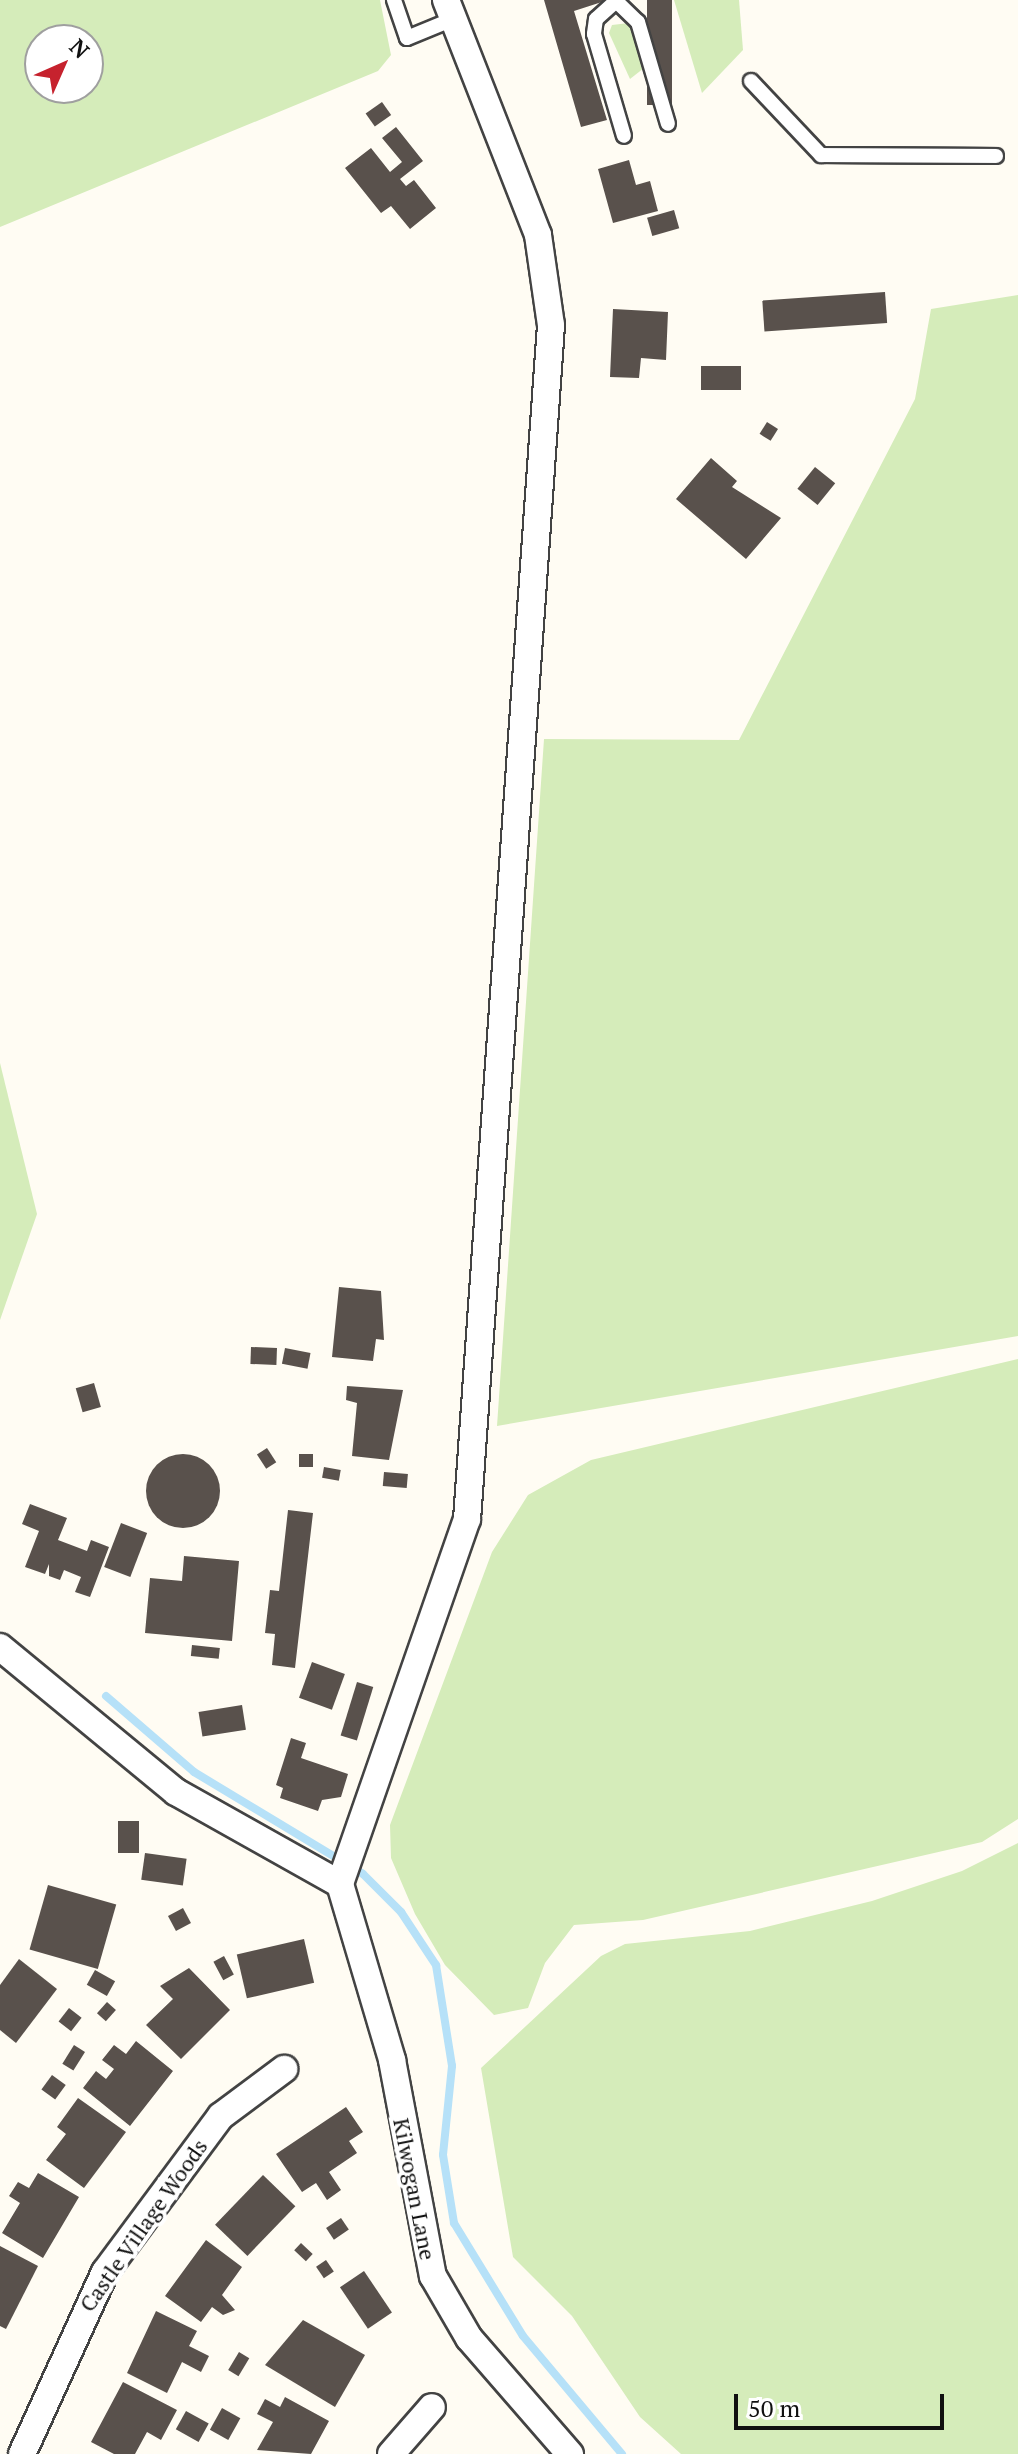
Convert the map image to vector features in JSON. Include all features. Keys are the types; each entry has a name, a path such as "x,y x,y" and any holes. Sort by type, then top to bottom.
{"street":[{"path":"0,1647 176,1792 342,1878 467,1519 551,325 538,235 450,10"},
{"name":"Kilwogan Lane","path":"342,1878 392,2060 433,2276 469,2338 570,2454"},
{"name":"Castle Village Woods","path":"22,2454 105,2272 221,2116 284,2069"},
{"path":"391,2454 432,2407"}],"lane":[{"path":"394,0 407,38 450,10"},
{"path":"624,136 594,34 596,19 615,1 638,22 668,124"},
{"path":"751,81 821,155 996,156"}],"green space":[{"path":"0,0 380,0 391,55 378,71 0,227"},
{"path":"674,0 739,0 743,50 702,93"},
{"path":"629,23 644,68 630,79 609,33 612,25"},
{"path":"1018,295 1018,1336 497,1426 544,739 739,740 915,399 931,309"},
{"path":"0,1063 37,1214 0,1320"},
{"path":"1018,1359 1018,1819 982,1842 643,1920 574,1925 545,1963 528,2008 494,2015 445,1965 415,1914 391,1858 390,1825 492,1552 528,1495 591,1460"},
{"path":"1018,1843 1018,2454 681,2454 640,2417 572,2316 513,2257 481,2068 601,1956 625,1944 750,1931 872,1901 962,1871"}],"building":[{"path":"544,0 608,0 574,11 607,120 581,127"},
{"path":"647,0 672,0 672,105 647,105"},
{"path":"382,102 391,115 375,127 366,113"},
{"path":"396,127 423,161 400,179 406,186 414,180 436,208 410,229 391,206 381,213 345,168 371,148 390,172 402,162 382,138"},
{"path":"629,160 636,185 650,181 658,211 613,223 598,169"},
{"path":"674,210 679,228 652,236 647,218"},
{"path":"885,292 887,323 764,332 762,301"},
{"path":"613,309 668,312 666,360 641,358 639,378 610,377"},
{"path":"701,366 741,366 741,390 701,390"},
{"path":"767,422 778,429 771,441 760,434"},
{"path":"711,458 737,481 732,487 781,518 746,559 676,499"},
{"path":"815,467 835,483 818,505 797,489"},
{"path":"339,1287 381,1291 384,1340 376,1339 373,1361 332,1357"},
{"path":"251,1347 277,1348 276,1365 250,1364"},
{"path":"285,1348 311,1353 307,1369 282,1364"},
{"path":"94,1383 101,1407 83,1412 76,1388"},
{"path":"347,1386 403,1390 389,1460 352,1456 357,1403 346,1400"},
{"path":"267,1448 276,1462 266,1469 257,1455"},
{"path":"183,1454 197,1457 209,1465 217,1477 220,1491 217,1505 209,1517 197,1525 183,1528 169,1525 157,1517 149,1505 146,1491 149,1477 157,1465 169,1457"},
{"path":"299,1454 313,1454 313,1467 299,1467"},
{"path":"324,1467 341,1470 339,1481 322,1478"},
{"path":"384,1472 408,1474 407,1488 383,1486"},
{"path":"30,1504 67,1518 58,1540 87,1551 91,1540 109,1547 90,1597 75,1592 81,1577 64,1570 60,1580 49,1576 49,1564 45,1574 25,1567 39,1531 22,1524"},
{"path":"288,1510 313,1513 295,1668 272,1665 275,1634 265,1633 270,1590 279,1591"},
{"path":"121,1523 147,1533 130,1577 104,1567"},
{"path":"184,1556 239,1561 232,1641 145,1633 150,1578 182,1581"},
{"path":"192,1645 220,1648 219,1659 191,1656"},
{"path":"312,1662 345,1674 332,1710 299,1698"},
{"path":"357,1682 373,1687 357,1741 341,1736"},
{"path":"242,1705 246,1730 202,1737 199,1712"},
{"path":"291,1738 306,1743 301,1758 348,1774 341,1797 322,1800 318,1811 280,1798 283,1788 276,1785"},
{"path":"118,1821 139,1821 139,1853 118,1853"},
{"path":"145,1853 187,1859 183,1886 141,1880"},
{"path":"48,1885 116,1905 98,1969 30,1949"},
{"path":"183,1908 191,1923 176,1931 168,1916"},
{"path":"304,1939 314,1983 247,1998 237,1955"},
{"path":"224,1956 234,1975 223,1980 213,1962"},
{"path":"19,1959 57,1989 16,2043 0,2030 0,1985"},
{"path":"189,1968 230,2010 181,2059 146,2025 173,1999 160,1986"},
{"path":"95,1970 115,1981 107,1996 87,1985"},
{"path":"107,2002 116,2010 106,2021 97,2013"},
{"path":"69,2008 82,2018 71,2031 59,2021"},
{"path":"136,2041 173,2071 130,2126 83,2088 96,2071 106,2079 114,2069 102,2060 114,2045 126,2054"},
{"path":"74,2045 85,2052 73,2071 62,2064"},
{"path":"52,2075 66,2085 55,2100 41,2090"},
{"path":"78,2098 126,2132 84,2188 46,2160 66,2134 57,2127"},
{"path":"346,2107 363,2132 349,2141 357,2153 329,2172 341,2190 327,2200 316,2183 302,2192 276,2154"},
{"path":"38,2173 79,2197 43,2258 2,2233 20,2203 9,2196 18,2182 29,2188"},
{"path":"263,2175 295,2206 247,2256 215,2225"},
{"path":"341,2218 349,2230 334,2240 326,2228"},
{"path":"206,2240 242,2267 222,2295 235,2310 223,2315 212,2307 201,2322 165,2296"},
{"path":"301,2243 313,2254 306,2261 294,2250"},
{"path":"0,2246 38,2266 6,2329 0,2326"},
{"path":"326,2260 334,2272 324,2278 316,2267"},
{"path":"364,2271 392,2312 368,2329 340,2287"},
{"path":"156,2311 197,2331 189,2346 209,2356 201,2372 182,2362 167,2393 127,2373"},
{"path":"303,2320 365,2355 335,2407 265,2365"},
{"path":"239,2352 249,2358 238,2376 228,2370"},
{"path":"123,2382 177,2410 161,2440 147,2432 135,2454 114,2454 91,2442"},
{"path":"285,2397 329,2421 311,2454 257,2450 273,2422 257,2414 265,2399 280,2407"},
{"path":"222,2408 240,2418 228,2440 210,2430"},
{"path":"186,2411 209,2424 199,2442 176,2429"}],"waterway":[{"path":"106,1696 194,1772 363,1874 401,1912 436,1965 452,2066 443,2155 454,2223 523,2336 622,2454"}]}
